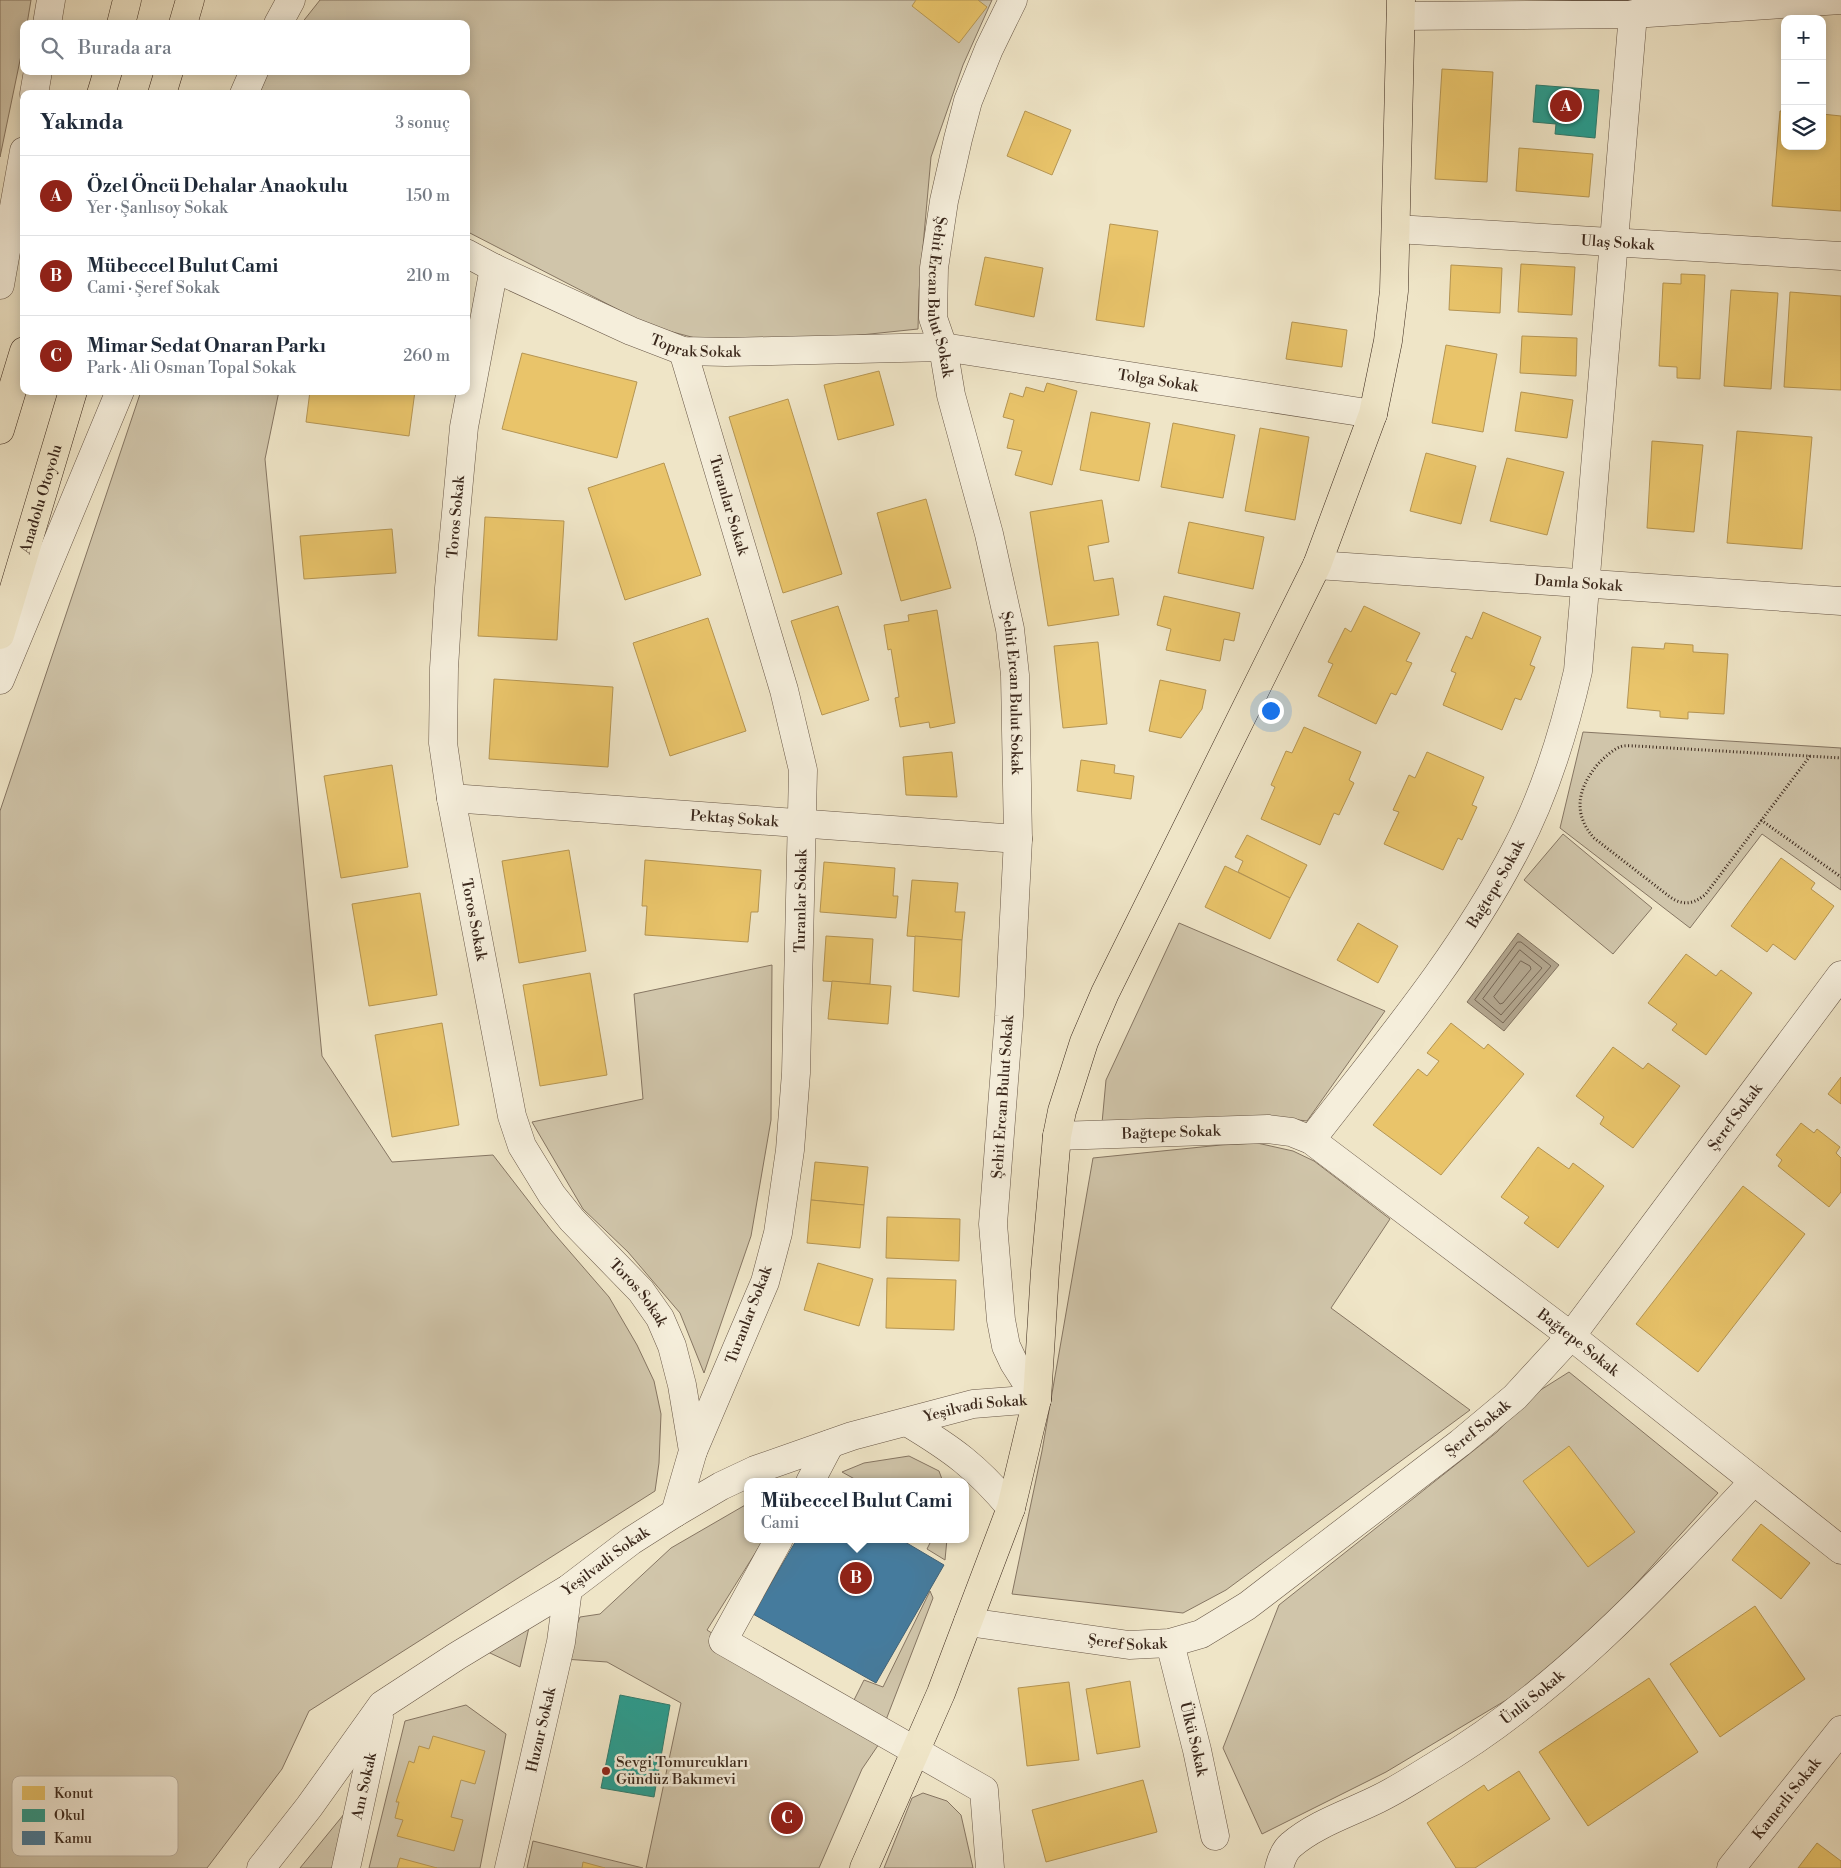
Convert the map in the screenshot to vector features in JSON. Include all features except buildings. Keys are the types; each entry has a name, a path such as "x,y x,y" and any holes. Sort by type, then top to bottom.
{"main road":[{"path":"122,20 127,0"},
{"path":"184,20 190,0"},
{"path":"864,1868 941,1693 1011,1508 1037,1399 1045,1271 1057,1136 1071,1080 1105,993 1317,565 1374,414 1388,341 1394,291 1401,8"},
{"path":"102,90 107,75"},
{"path":"163,90 168,75"},
{"path":"0,430 20,364"},
{"name":"Anadolu Otoyolu","path":"0,635 72,395"}],"street":[{"path":"48,20 51,0"},
{"path":"280,20 291,0"},
{"name":"Şehit Ercan Bulut Sokak","path":"1013,0 989,49 968,101 944,201 934,268 933,318 943,347 951,395 989,534 1010,629 1017,724 1018,839 1010,1016 993,1224 1001,1320 1006,1346 1014,1363 1037,1399"},
{"path":"1401,8 1633,14 1841,0"},
{"name":"Bağtepe Sokak","path":"1311,1140 1439,974 1468,932 1517,847 1547,775 1568,713 1578,671 1633,14"},
{"path":"35,90 37,75"},
{"path":"246,90 252,75"},
{"path":"0,285 20,173"},
{"name":"Ulaş Sokak","path":"1396,229 1841,256"},
{"name":"Toprak Sokak","path":"470,255 632,331 683,351 761,352 943,347"},
{"name":"Toros Sokak","path":"494,268 464,427 450,588 444,668 444,743 451,798 512,1116 522,1146 557,1201 572,1220 641,1291 660,1318 672,1346 682,1385 694,1451 675,1513"},
{"name":"Tolga Sokak","path":"943,347 1374,414"},
{"name":"Turanlar Sokak","path":"683,351 796,733 803,770 796,1073 790,1150 778,1233 764,1282 694,1451"},
{"path":"0,680 118,395"},
{"name":"Damla Sokak","path":"1317,565 1585,585 1841,601"},
{"name":"Pektaş Sokak","path":"451,798 803,825 1018,839"},
{"name":"Şeref Sokak","path":"968,1622 1129,1645 1170,1643 1201,1634 1247,1606 1444,1455 1515,1397 1571,1336 1841,975"},
{"name":"Bağtepe Sokak","path":"1057,1136 1268,1129 1291,1132 1311,1140 1571,1336 1841,1550"},
{"name":"Yeşilvadi Sokak","path":"261,1868 309,1806 382,1705 457,1656 568,1589 631,1541 675,1513 721,1486 755,1470 830,1444 973,1404 1037,1399"},
{"path":"907,1422 945,1445 966,1461 986,1478 1011,1508"},
{"path":"812,1478 830,1444"},
{"name":"Ünlü Sokak","path":"1279,1868 1289,1846 1304,1835 1380,1798 1436,1765 1560,1677 1675,1566 1754,1481"},
{"path":"777,1543 724,1641 984,1790 990,1868"},
{"name":"Huzur Sokak","path":"509,1868 561,1642 568,1589"},
{"name":"Ülkü Sokak","path":"1170,1643 1197,1750 1215,1836"},
{"name":"Anı Sokak","path":"346,1868 382,1705"},
{"name":"Kamerli Sokak","path":"1731,1868 1841,1730"}],"path":[{"path":"1810,756 1705,895 1697,901 1687,904 1678,903 1594,838 1584,827 1580,796 1592,772 1604,758 1620,746 1810,756 1841,758"},
{"path":"1761,820 1841,878"}],"shaded area":[{"path":"0,0 31,0 28,20 20,20 20,60 0,157"},
{"path":"320,0 992,0 963,65 931,157 919,291 918,329 803,341 714,343 650,326 470,233 470,90 261,90 266,75 470,75 470,20 304,20"},
{"path":"140,395 278,395 265,459 322,1056 392,1162 493,1155 551,1230 609,1297 637,1345 654,1381 661,1414 659,1463 655,1491 309,1711 282,1769 207,1868 0,1868 0,811"},
{"path":"1583,732 1841,748 1841,890 1762,834 1690,928 1560,828"},
{"path":"1563,834 1652,908 1613,954 1524,880"},
{"path":"1179,923 1385,1011 1307,1121 1282,1118 1102,1123 1106,1080"},
{"path":"772,965 771,1120 751,1236 704,1373 680,1313 628,1252 583,1209 532,1122 643,1099 634,994"},
{"path":"1257,1143 1293,1151 1314,1161 1390,1219 1331,1308 1470,1410 1226,1590 1183,1613 1012,1594 1042,1451 1093,1158"},
{"path":"1569,1372 1718,1493 1607,1616 1523,1690 1386,1772 1262,1834 1223,1748 1279,1605 1497,1432 1531,1396"},
{"path":"909,1456 939,1471 942,1478 853,1478 842,1472 864,1463"},
{"path":"744,1506 744,1543 761,1543 707,1630 881,1741 862,1769 819,1868 646,1868 681,1703 607,1662 564,1659 580,1617 600,1614 671,1548"},
{"path":"930,1543 947,1543 945,1560 927,1549"},
{"path":"930,1591 933,1598 884,1725 852,1704 864,1680 883,1687"},
{"path":"530,1623 520,1667 475,1646"},
{"path":"466,1705 506,1734 480,1868 369,1868 405,1721"},
{"path":"923,1793 947,1801 961,1815 973,1868 884,1868 912,1798"},
{"path":"349,1808 336,1868 300,1868"},
{"path":"533,1841 643,1868 527,1868"}],"water":[{"path":"1518,933 1559,965 1504,1031 1467,1002"}],"place":[{"name":"Özel Öncü Dehalar Anaokulu","path":"1566,106"},
{"name":"Mübeccel Bulut Cami","path":"856,1578"},
{"name":"Sevgi Tomurcukları Gündüz Bakımevi","path":"606,1771"},
{"name":"Mimar Sedat Onaran Parkı","path":"787,1818"}]}
